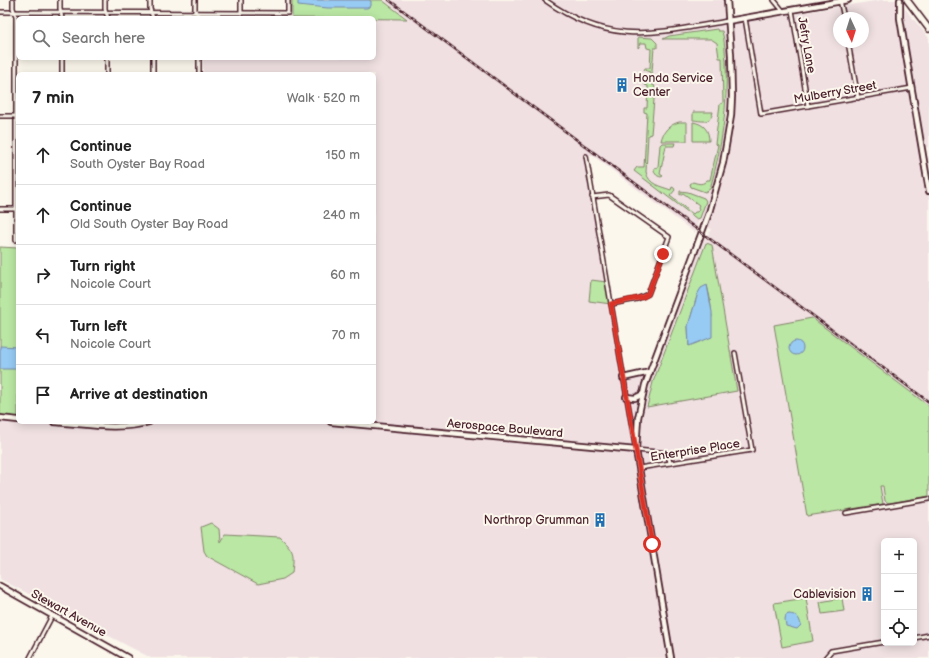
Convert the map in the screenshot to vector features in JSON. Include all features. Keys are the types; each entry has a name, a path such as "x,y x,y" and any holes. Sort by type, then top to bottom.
{"main road":[{"path":"670,658 636,450 638,418 643,394 650,372 709,214 723,163 731,116 732,94 727,0"},
{"path":"728,21 848,0"},
{"path":"900,0 900,18 929,188"},
{"path":"907,0 929,28"},
{"path":"623,378 650,372"},
{"path":"626,397 635,398 643,394"},
{"path":"0,418 16,420"},
{"path":"86,424 117,426 140,424"},
{"name":"Aerospace Boulevard","path":"353,424 636,450"},
{"name":"Stewart Avenue","path":"0,586 128,658"}],"street":[{"path":"13,0 13,8 16,16"},
{"path":"60,0 62,16"},
{"path":"105,0 107,16"},
{"path":"150,0 153,16"},
{"path":"195,0 196,12 198,16"},
{"path":"241,0 241,13"},
{"path":"0,12 288,13 288,0"},
{"path":"545,0 565,14 588,24 627,33 660,32 728,21"},
{"name":"Jefry Lane","path":"774,0 783,11"},
{"path":"840,1 843,12"},
{"name":"Jefry Lane","path":"792,10 808,106"},
{"name":"Mulberry Street","path":"745,18 761,114 912,88"},
{"path":"849,48 858,98"},
{"path":"16,60 17,72"},
{"path":"62,60 62,72"},
{"path":"107,72 108,60"},
{"path":"153,60 153,72"},
{"path":"199,60 199,72"},
{"path":"0,116 16,116"},
{"path":"586,156 636,450"},
{"path":"592,197 609,195 669,238 648,294 643,297 611,304"},
{"path":"0,209 16,209"},
{"name":"Enterprise Place","path":"639,468 752,450 735,353"},
{"name":"Aerospace Boulevard","path":"636,450 668,453 670,463"},
{"path":"846,513 929,499"},
{"path":"30,658 52,616"},
{"path":"917,637 929,635"},
{"path":"825,658 831,651 881,643"}],"shaded area":[{"path":"382,0 723,0 726,25 881,0 898,0 929,38 929,147 926,147 929,168 929,658 151,658 0,579 0,417 16,421 16,424 376,424 376,72 203,72 203,60 376,60 376,19 406,18","holes":["587,155 592,155 695,233 699,220 711,229 706,239 704,238 654,370 624,375"]}],"green space":[{"path":"292,0 382,0 407,19 376,19 376,16 292,16"},
{"path":"717,29 718,31 722,31 725,46 725,110 721,142 714,173 710,189 705,192 691,187 690,184 693,182 699,184 710,180 718,145 715,144 720,104 723,103 722,58 719,58 717,43 711,39 663,39 669,36"},
{"path":"638,37 652,38 657,43 657,48 654,48 651,83 655,88 651,134 648,135 647,176 656,184 671,190 672,187 674,188 675,190 670,196 693,214 699,209 699,205 683,193 680,195 680,191 688,192 704,198 706,201 700,218 697,219 634,171 637,167 644,167 647,113 644,112 644,108 647,108 648,86 642,82 643,79 649,79 650,72 644,70 645,68 650,68 651,49 647,48 646,43 640,43 638,48"},
{"path":"693,112 713,112 712,116 708,120 703,121 693,120"},
{"path":"679,122 687,122 687,141 661,141 663,134 667,129"},
{"path":"693,122 700,124 705,128 709,141 693,141"},
{"path":"662,143 675,143 674,146 666,146 660,174 663,176 658,176 655,173 654,168 658,167 660,145"},
{"path":"706,243 712,245 737,391 647,407 653,382","holes":["707,285 712,317 689,346 688,326 698,293"]},
{"path":"0,247 16,248 16,418 0,417"},
{"path":"591,280 607,282 611,304 589,301"},
{"path":"812,318 929,406 929,496 889,503 885,501 883,486 880,486 883,504 807,516 774,325"},
{"path":"211,523 219,529 220,542 225,534 280,537 291,549 293,556 292,573 283,579 258,584 207,556 204,551 201,527"},
{"path":"806,598 813,641 782,647 774,603"},
{"path":"842,598 844,611 822,614 820,602"}],"water":[{"path":"298,0 369,0 371,1 371,6 367,8 328,8 298,5"},
{"path":"707,285 712,312 712,337 689,346 688,326 698,293 701,288"},
{"path":"793,341 799,341 803,345 803,351 799,355 793,355 789,351 789,345"},
{"path":"0,346 16,347 16,369 0,369"},
{"path":"789,614 796,616 799,620 801,625 797,629 786,626 786,615"}],"railway":[{"path":"389,0 929,402"}],"place":[{"name":"Honda Service Center","path":"622,85"},
{"name":"Northrop Grumman","path":"600,520"},
{"name":"Cablevision","path":"867,594"}],"route":[{"path":"652,544 611,304 638,299 648,294 663,254"}]}
